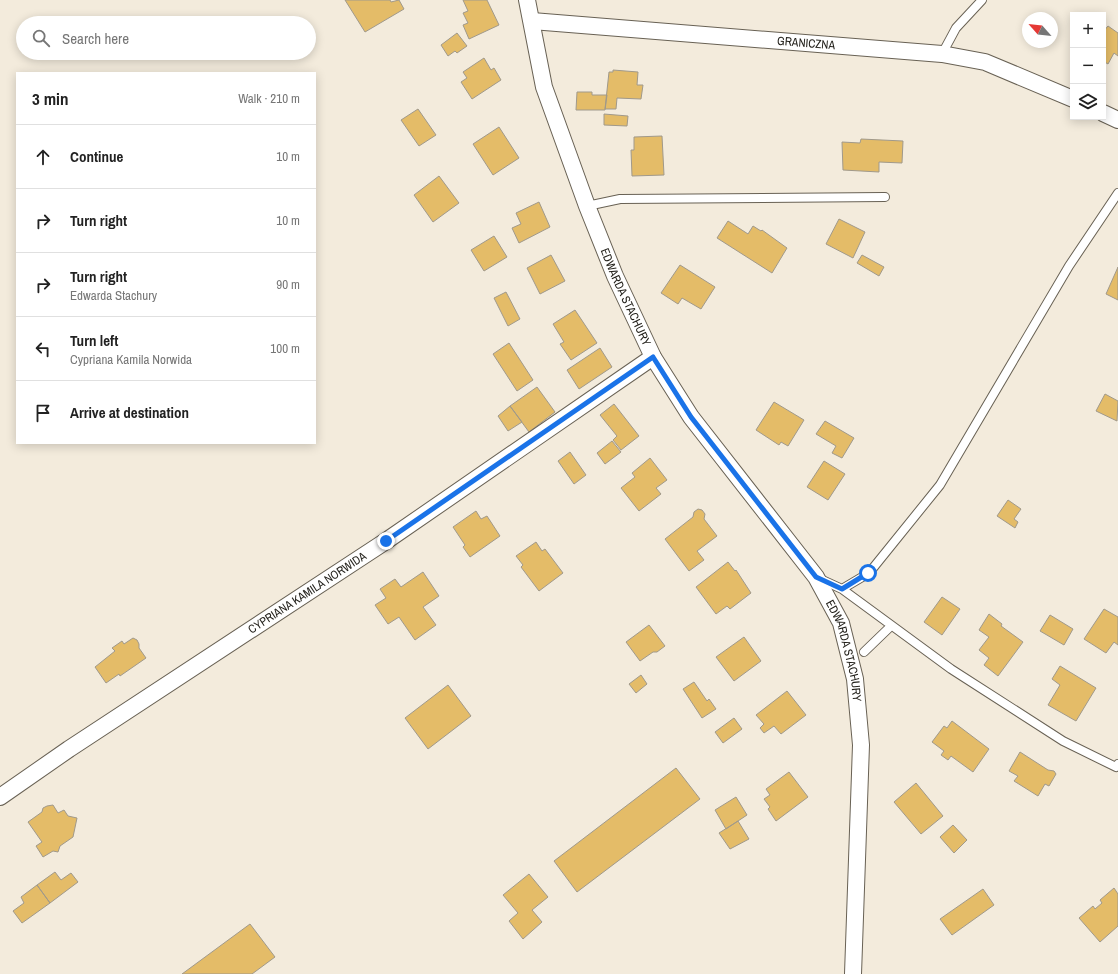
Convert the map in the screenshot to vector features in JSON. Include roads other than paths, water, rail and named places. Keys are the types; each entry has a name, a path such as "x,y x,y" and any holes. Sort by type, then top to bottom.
{"street":[{"name":"EDWARDA STACHURY","path":"527,0 544,87 587,206 615,276 653,357 691,417 816,577 841,623 855,679 861,745 853,974"},
{"name":"GRANICZNA","path":"532,21 942,54 985,62 1070,97"},
{"path":"1106,114 1118,120"},
{"name":"CYPRIANA KAMILA NORWIDA","path":"0,797 76,745 386,541 653,357"}],"lane":[{"path":"942,54 956,28 982,0"},
{"path":"842,589 868,573 940,485 1069,266 1118,193"},
{"path":"587,206 620,199 885,197"},
{"path":"816,577 842,589 951,669 1063,741 1117,765"},
{"path":"864,652 891,626"}]}
